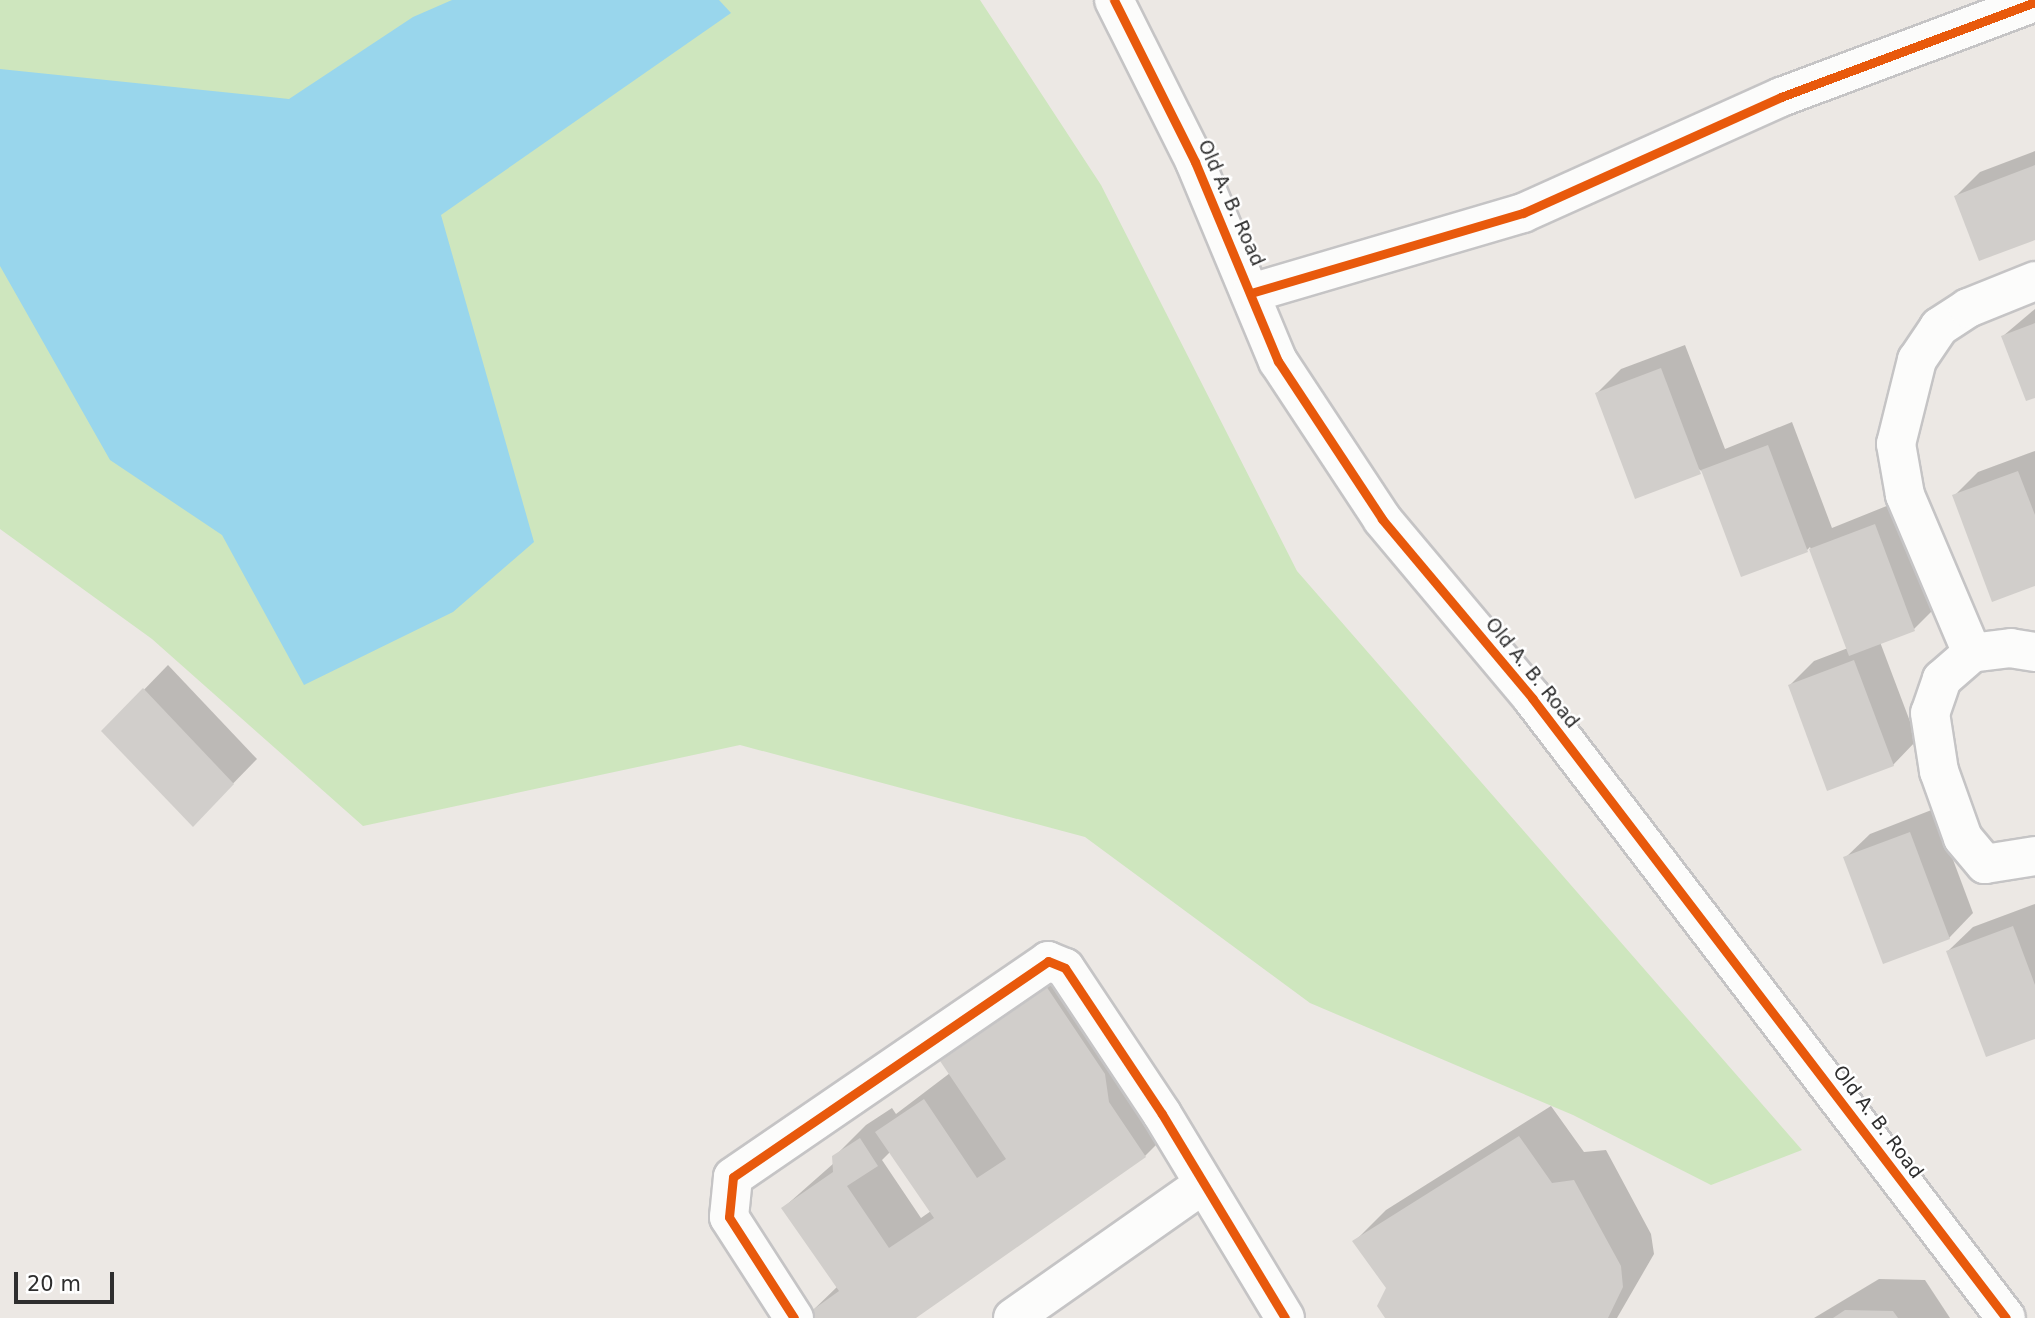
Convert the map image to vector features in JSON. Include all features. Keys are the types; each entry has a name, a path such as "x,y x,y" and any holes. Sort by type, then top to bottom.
{"street":[{"name":"Old A. B. Road","path":"1114,0 1195,162 1278,361 1382,519 1532,698 2006,1318"},
{"path":"1251,293 1522,213 1781,97 2035,2"},
{"path":"1972,653 1905,495 1896,444 1917,360 1939,327 1968,308 2035,281"},
{"path":"2035,652 2011,648 1972,653 1942,679 1930,713 1939,771 1963,838 1986,864 2035,856"},
{"path":"794,1318 729,1217 733,1177 1048,961 1065,968 1204,1184 1285,1318"},
{"path":"1013,1318 1204,1184"}],"green space":[{"path":"0,0 980,0 1101,185 1297,571 1802,1150 1711,1185 1573,1115 1310,1003 1085,837 740,745 363,826 152,639 0,529"}],"water":[{"path":"452,0 719,0 731,13 441,215 534,542 453,612 304,685 222,535 110,460 0,266 0,69 289,99 413,17"}],"building":[{"path":"2035,165 2035,240 1979,261 1954,196"},
{"path":"2035,323 2035,398 2026,401 2001,336"},
{"path":"1661,368 1701,474 1635,499 1595,393"},
{"path":"1768,445 1808,552 1741,577 1701,470"},
{"path":"2018,471 2035,515 2035,586 1992,602 1952,495"},
{"path":"1875,524 1915,631 1849,656 1809,549"},
{"path":"1854,660 1894,766 1827,791 1788,685"},
{"path":"143,688 234,784 193,827 101,731"},
{"path":"1910,832 1950,939 1883,964 1843,857"},
{"path":"2013,926 2035,985 2035,1039 1986,1057 1946,951"},
{"path":"1044,983 1105,1074 1109,1102 1146,1157 916,1318 810,1318 807,1314 839,1291 781,1208 833,1172 832,1156 860,1138 878,1166 847,1186 889,1248 934,1218 875,1132 924,1099 977,1178 1006,1159 936,1055"},
{"path":"1519,1136 1552,1183 1574,1180 1621,1266 1623,1287 1608,1318 1385,1318 1377,1306 1386,1288 1352,1241"},
{"path":"1845,1310 1893,1311 1898,1318 1833,1318"}],"cycle path":[{"path":"1114,0 1195,162 1278,361 1382,519 1532,698 2006,1318"},
{"path":"1251,293 1523,213 1781,97 2035,2"},
{"path":"794,1318 729,1217 733,1177 1048,961 1065,968 1162,1114 1285,1318"}]}
